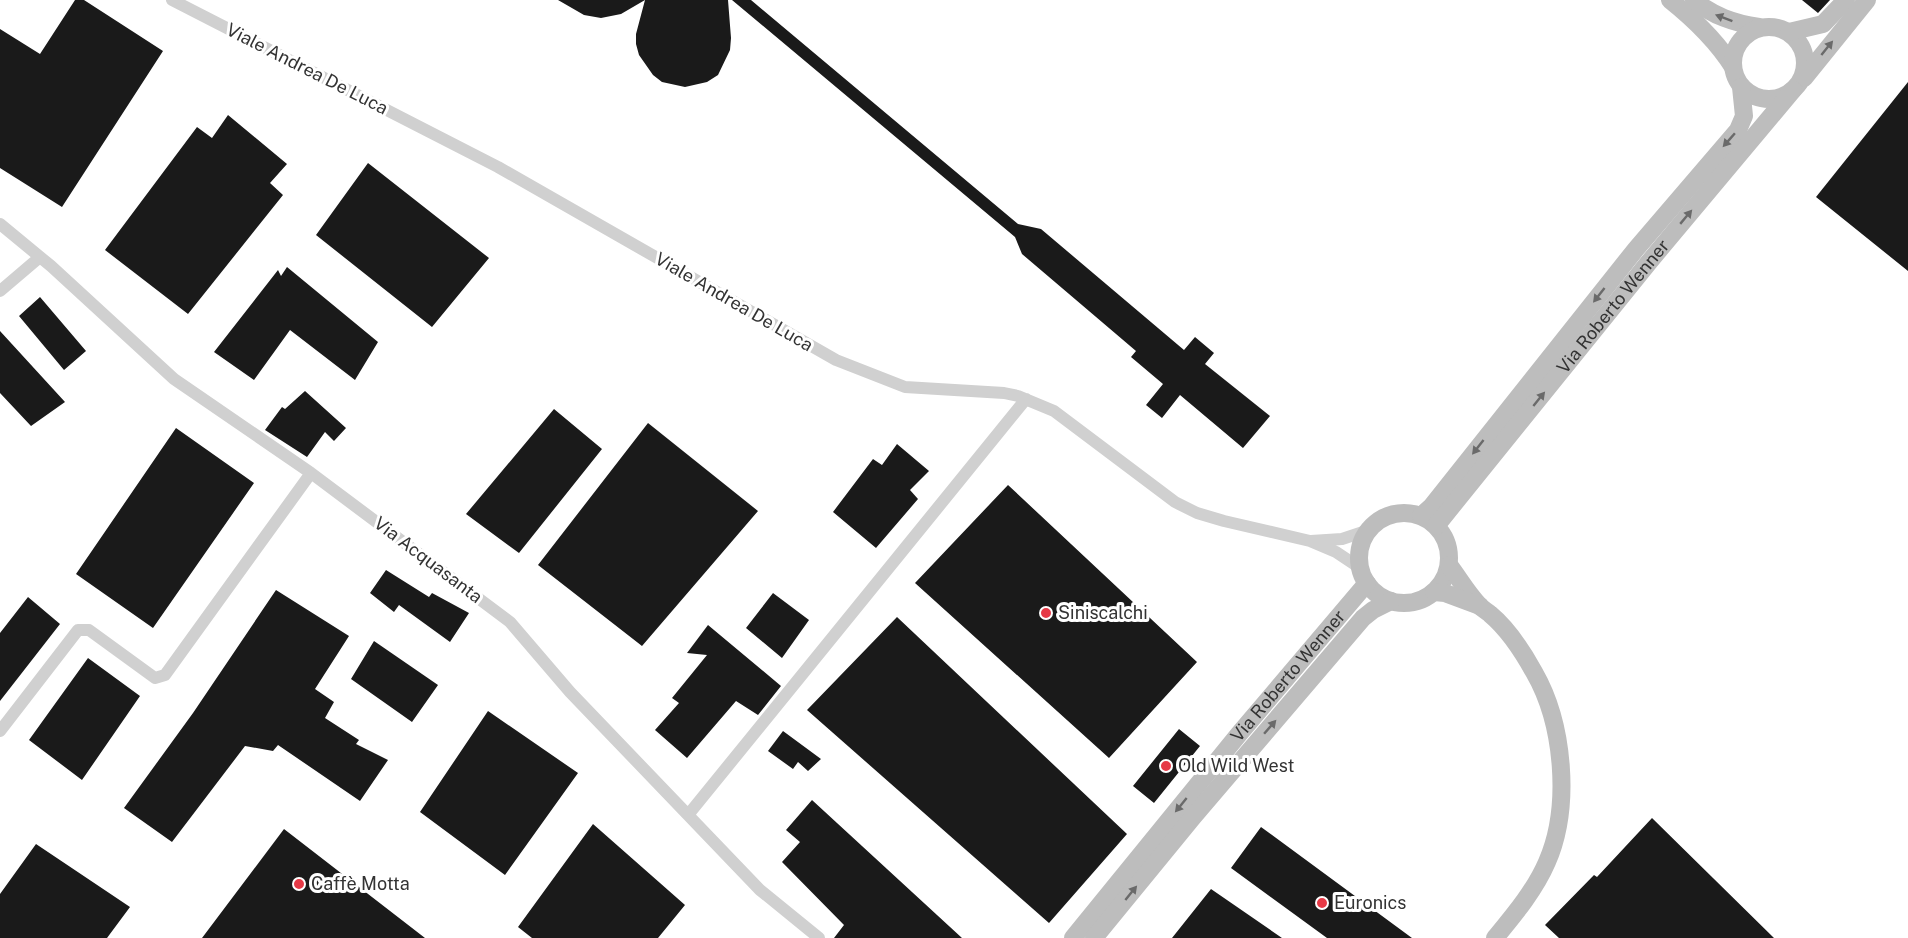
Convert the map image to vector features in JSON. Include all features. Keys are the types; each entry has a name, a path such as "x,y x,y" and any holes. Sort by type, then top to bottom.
{"main road":[{"path":"1670,0 1707,32 1722,49 1741,87 1748,93 1766,99 1778,98 1795,88 1803,75 1806,64 1804,52 1795,37 1789,32 1769,26 1759,27 1728,20 1710,12 1694,0"},
{"path":"1789,32 1823,24 1846,0"},
{"name":"Via Roberto Wenner","path":"1436,526 1641,271 1867,0"},
{"path":"1733,68 1734,52 1739,41 1759,27"},
{"name":"Via Roberto Wenner","path":"1421,516 1431,507 1636,249 1738,130 1744,116 1741,87"},
{"path":"1404,513 1421,516 1436,526 1446,540 1448,548 1449,565 1443,582 1426,597 1409,603 1391,601 1377,594 1363,576 1361,544 1374,524 1388,516 1404,513"},
{"path":"1449,565 1480,606"},
{"name":"Via Roberto Wenner","path":"1073,938 1239,734 1363,576"},
{"path":"1434,592 1445,593 1480,606 1491,614 1506,631 1534,671 1546,695 1558,739 1560,764 1558,825 1546,863 1510,920 1495,938"},
{"name":"Via Roberto Wenner","path":"1094,938 1193,817 1364,618 1373,610 1391,601"}],"street":[{"name":"Viale Andrea De Luca","path":"172,0 498,167 836,360 905,387 1004,393 1026,399 1053,411 1175,501 1197,513 1310,541"},
{"name":"Via Acquasanta","path":"0,224 40,257 174,379 311,473 510,622 570,692 760,890 819,938"},
{"path":"0,291 40,257"},
{"path":"688,815 1026,399"},
{"path":"0,730 78,630 89,630 155,678 165,675 311,473"},
{"path":"1310,541 1342,539 1369,530"},
{"path":"1310,541 1336,552 1363,576"}],"building":[{"path":"75,0 84,0 163,51 62,207 0,168 0,29 40,54"},
{"path":"558,0 645,0 621,14 601,18 584,15"},
{"path":"645,0 728,0 730,50 718,75 707,82 685,87 662,82 653,75 639,55 636,44 636,34"},
{"path":"732,0 751,0 1018,224 1041,229 1184,350 1195,337 1214,353 1205,364 1270,416 1243,448 1180,395 1162,418 1146,405 1163,384 1131,357 1136,351 1022,254 1015,237"},
{"path":"1802,0 1830,0 1818,13"},
{"path":"1908,82 1908,271 1816,197"},
{"path":"228,115 287,164 270,183 283,195 188,314 105,250 197,127 212,138"},
{"path":"368,163 489,258 432,327 316,235"},
{"path":"287,267 378,342 355,380 290,330 254,380 214,352 278,270 281,276"},
{"path":"40,297 86,351 64,370 19,316"},
{"path":"0,331 65,402 31,426 0,393"},
{"path":"305,391 346,428 334,441 325,432 307,457 265,430 282,407 285,409"},
{"path":"554,409 602,449 519,553 466,514"},
{"path":"648,423 758,511 642,646 538,565"},
{"path":"176,428 254,483 153,628 76,574"},
{"path":"897,444 929,471 910,490 918,499 876,548 833,512 873,459 882,465"},
{"name":"Siniscalchi","path":"1008,485 1197,662 1109,758 915,583"},
{"path":"386,570 429,597 432,593 469,613 450,642 399,605 394,612 370,593"},
{"path":"276,590 349,636 315,689 334,702 325,718 359,740 356,744 388,760 360,801 278,745 273,751 245,746 172,842 124,808 193,713"},
{"path":"773,593 809,620 782,658 746,628"},
{"path":"28,597 60,624 0,701 0,633"},
{"path":"897,617 1127,834 1049,923 807,710"},
{"path":"708,625 781,686 758,715 736,701 687,758 655,730 679,703 672,698 707,655 687,653"},
{"path":"374,641 438,685 412,722 351,679"},
{"path":"88,658 140,696 82,780 29,740"},
{"path":"488,711 578,773 505,875 420,812"},
{"name":"Old Wild West","path":"1179,729 1200,746 1154,803 1133,786"},
{"path":"783,731 821,759 808,771 798,762 793,769 768,751"},
{"path":"812,800 962,938 834,938 844,925 782,862 800,842 786,830"},
{"path":"1652,818 1774,938 1559,938 1545,925 1594,875 1597,877"},
{"path":"593,824 685,905 658,938 532,938 518,927"},
{"name":"Euronics","path":"1261,827 1412,938 1327,938 1231,868"},
{"name":"Caffè Motta","path":"284,829 425,938 202,938"},
{"path":"36,844 130,907 107,938 0,938 0,894"},
{"path":"1211,889 1282,938 1172,938"}],"place":[{"name":"Siniscalchi","path":"1046,613"},
{"name":"Old Wild West","path":"1166,766"},
{"name":"Caffè Motta","path":"299,884"},
{"name":"Euronics","path":"1322,903"}]}
